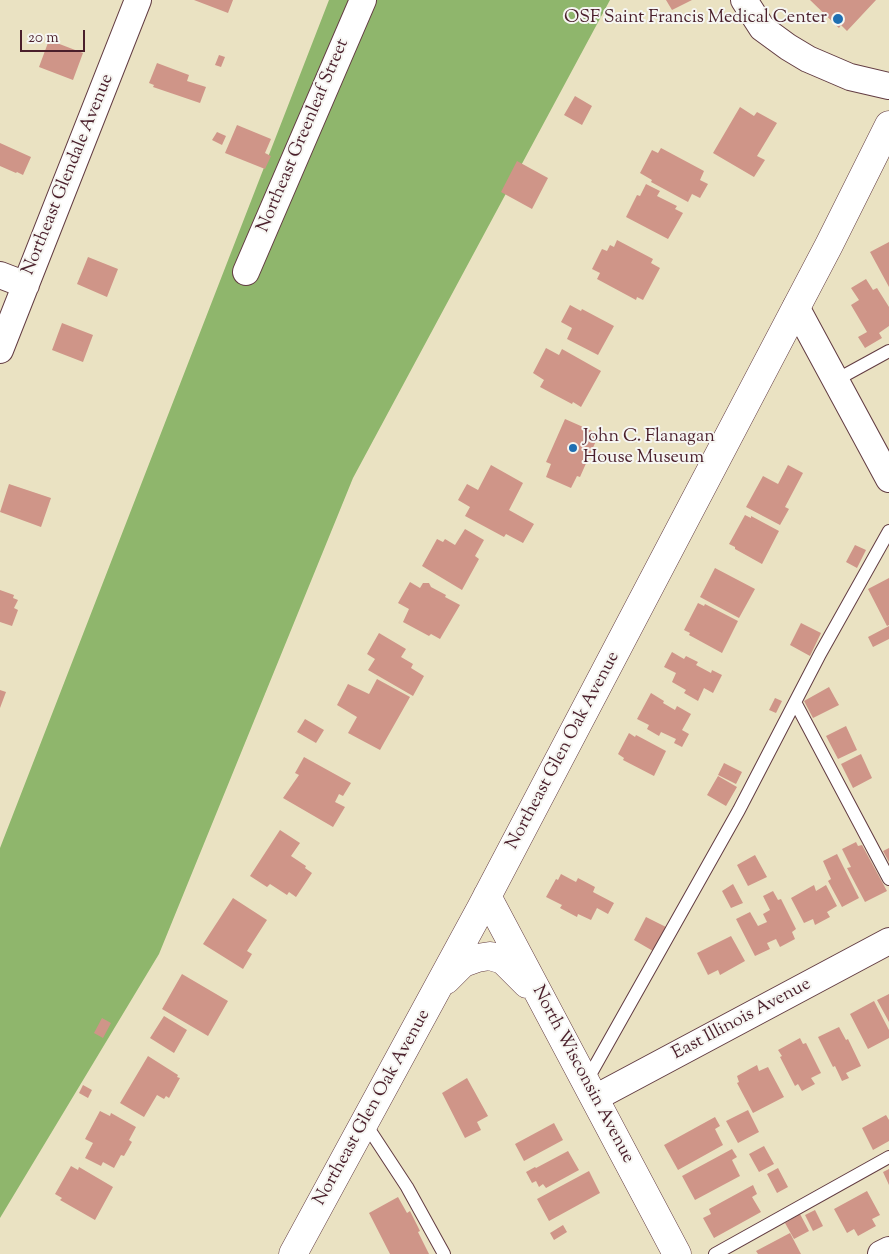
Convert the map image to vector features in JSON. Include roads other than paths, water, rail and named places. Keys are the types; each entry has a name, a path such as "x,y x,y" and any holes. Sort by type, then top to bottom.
{"street":[{"name":"Northeast Glendale Avenue","path":"0,350 138,0"},
{"name":"Northeast Greenleaf Street","path":"246,272 363,0"},
{"path":"744,0 753,17 762,28 808,59 850,77 889,86"},
{"name":"Northeast Glen Oak Avenue","path":"293,1254 487,896 829,245 889,125"},
{"name":"Northeast Glen Oak Avenue","path":"829,245 889,169"},
{"path":"0,275 26,285"},
{"path":"796,306 889,479"},
{"name":"North Wisconsin Avenue","path":"487,896 677,1254"},
{"name":"East Illinois Avenue","path":"591,1090 889,941"},
{"path":"432,999 459,966 477,958 492,956 503,960 520,976 558,1028"},
{"path":"881,1254 889,1250"}],"lane":[{"path":"836,380 889,351"},
{"path":"591,1090 795,702 889,530"},
{"path":"795,702 889,879"},
{"path":"365,1123 407,1188 444,1254"},
{"path":"715,1254 889,1157"}],"place":[{"name":"OSF Saint Francis Medical Center","path":"838,19"},
{"name":"John C. Flanagan House Museum","path":"573,448"}]}
